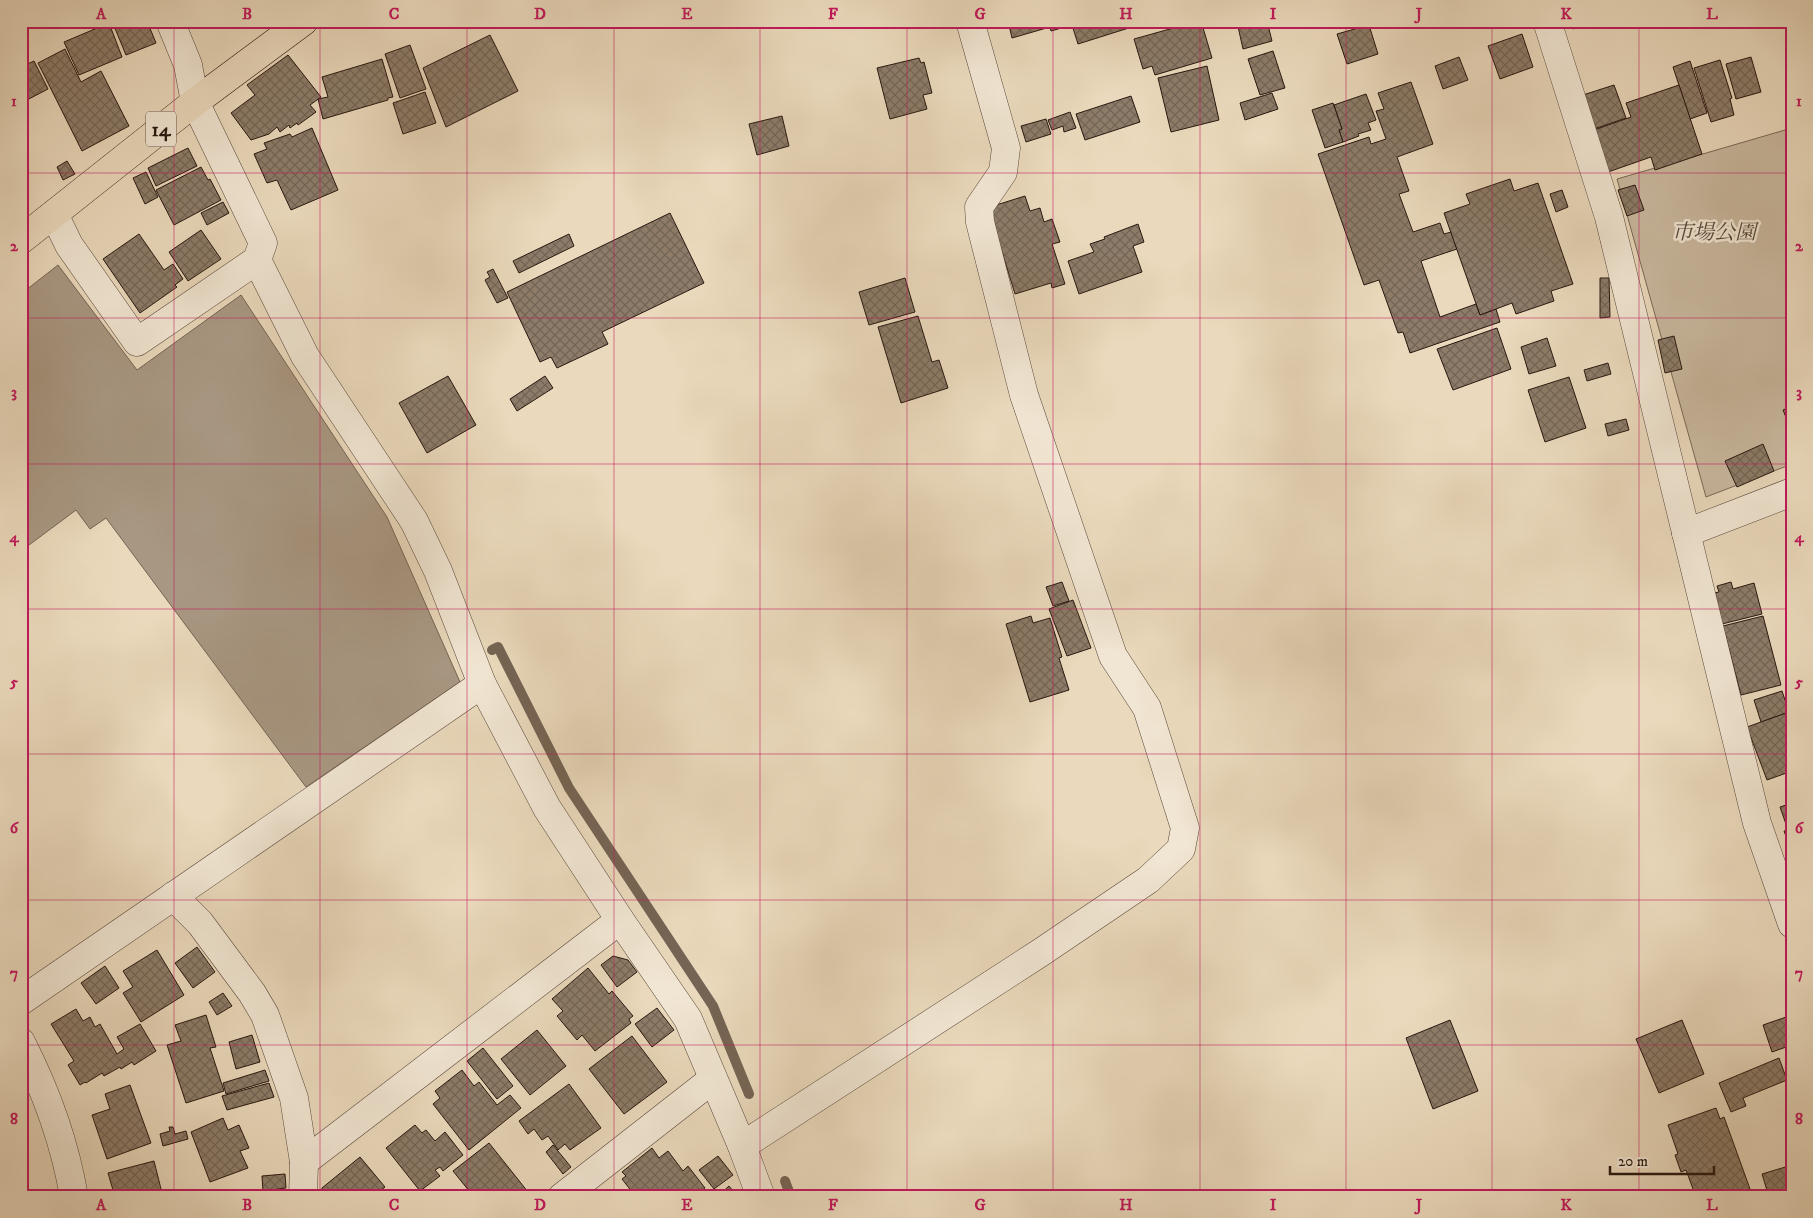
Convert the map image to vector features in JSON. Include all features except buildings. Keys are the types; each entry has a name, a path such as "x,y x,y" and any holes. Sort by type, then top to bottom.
{"main road":[{"name":"14","path":"21,240 195,102 304,21"}],"street":[{"path":"54,214 69,245 137,342 256,260 263,243 195,102 188,65 170,21"},
{"path":"742,1146 1040,953 1148,880 1181,849 1186,828 1147,708 1112,656 1024,395 980,222 979,207 1003,172 1006,148 970,21"},
{"path":"1547,21 1609,217 1757,823 1792,924"},
{"path":"256,260 306,356 414,521 438,571 482,684 547,808 620,920 688,1018 742,1146 761,1197"},
{"path":"1686,533 1792,492"},
{"path":"21,1001 482,684"},
{"path":"173,896 200,923 252,993 265,1015 294,1098 304,1162 303,1197"},
{"path":"304,1162 620,920"},
{"path":"21,1042 36,1071 57,1127 71,1178 74,1197"},
{"path":"562,1197 713,1079"}],"green space":[{"name":"市場公園","path":"1792,128 1792,464 1706,497 1617,179"}],"shaded area":[{"path":"58,265 137,370 241,295 387,517 460,682 306,787 106,518 90,529 76,510 21,551 21,294"}],"waterway":[{"path":"492,650 498,647 569,788 713,1006 749,1094"},
{"path":"785,1181 791,1197"}]}
